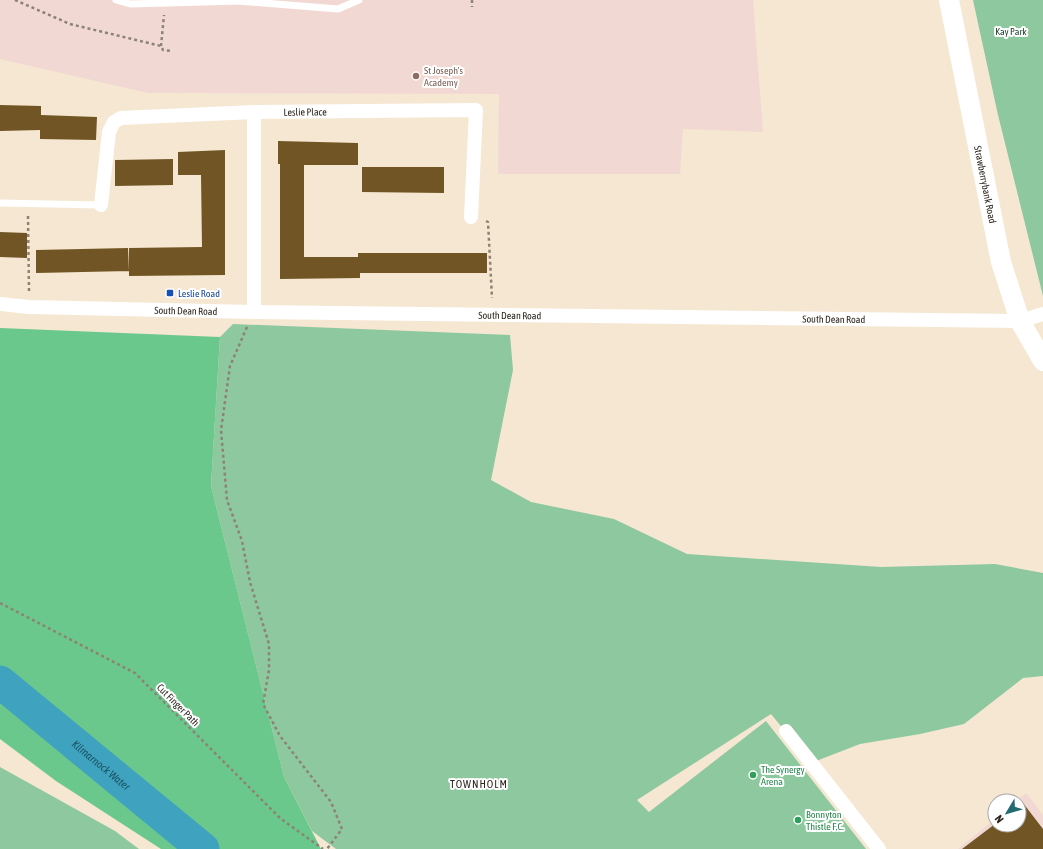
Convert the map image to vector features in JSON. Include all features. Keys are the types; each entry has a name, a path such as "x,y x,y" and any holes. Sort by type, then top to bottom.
{"main road":[{"name":"Strawberrybank Road","path":"949,0 1001,262 1020,321 1043,362"}],"street":[{"name":"Leslie Place","path":"101,205 109,132 114,122 121,118 254,112 476,110 471,213"},
{"path":"254,112 254,312"},
{"name":"South Dean Road","path":"0,304 29,307 254,312 1020,321 1043,314"},
{"path":"786,731 879,849"}],"lane":[{"path":"116,0 130,4 239,1 338,9 359,0"},
{"path":"0,203 101,205"}],"path":[{"path":"15,0 70,24 161,46 163,50 172,51"},
{"path":"472,0 472,7"},
{"path":"161,46 165,3"},
{"path":"27,204 29,307"},
{"path":"471,213 488,222 492,315"},
{"path":"254,312 230,366 221,430 227,500 242,542 250,582 269,644 269,670 263,704 280,736 330,802 342,829 327,849"},
{"name":"Cut Finger Path","path":"0,603 135,673 281,819 324,849"}],"shaded area":[{"name":"St Joseph's Academy","path":"0,0 753,0 763,132 683,129 680,174 498,174 499,94 148,93 0,59"},
{"path":"1027,794 1043,815 1043,849 958,849 987,825 987,833 1027,833"}],"green space":[{"name":"Kay Park","path":"973,0 1043,0 1043,296 998,115"},
{"path":"233,324 510,335 513,370 491,480 531,502 614,519 687,554 881,567 995,564 1043,573 1043,676 1023,678 964,724 920,734 860,744 811,763 771,714 637,800 649,812 766,721 866,849 336,849 312,831 284,777 211,486 220,337"},
{"path":"0,328 220,337 211,486 284,777 321,849 161,849 56,781 0,739"},
{"path":"0,767 115,831 139,849 0,849"}],"building":[{"path":"0,105 41,106 41,115 97,117 96,140 40,139 40,130 0,131"},
{"path":"278,141 358,143 358,165 304,165 304,257 358,257 358,253 487,253 487,273 360,273 360,278 280,279 280,164 278,164"},
{"path":"225,150 225,275 129,276 129,248 202,247 201,175 178,175 178,152"},
{"path":"173,159 173,185 115,186 115,160"},
{"path":"362,167 444,167 444,193 362,192"},
{"path":"0,232 27,233 27,258 0,257"},
{"path":"128,248 129,271 36,273 36,250"},
{"path":"1027,808 1043,829 1043,849 962,849 987,830 987,833 1027,833"}],"waterway":[{"name":"Kilmarnock Water","path":"0,682 203,849"}],"place":[{"name":"St Joseph's Academy","path":"416,76"},
{"name":"Leslie Road","path":"170,293"},
{"name":"The Synergy Arena","path":"753,775"},
{"name":"Bonnyton Thistle F.C.","path":"798,820"}],"district":[{"name":"TOWNHOLM","path":"479,784"}]}
